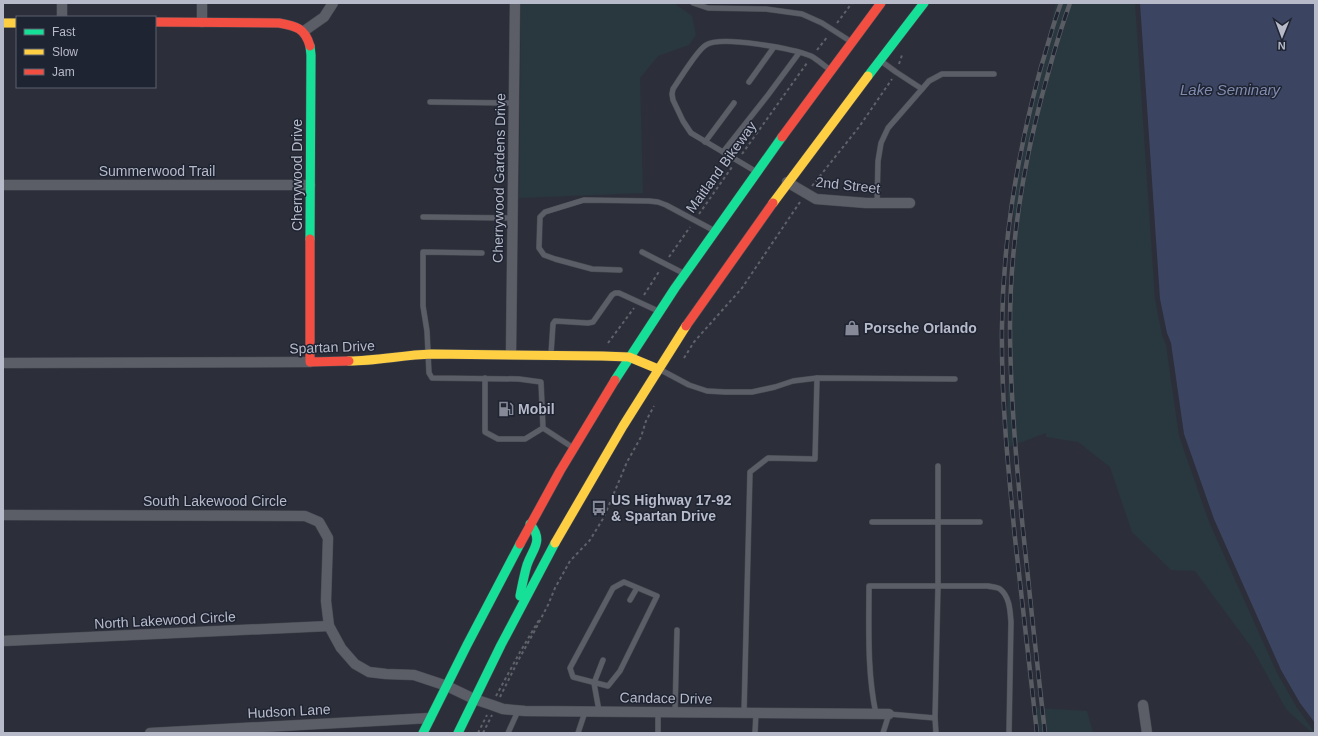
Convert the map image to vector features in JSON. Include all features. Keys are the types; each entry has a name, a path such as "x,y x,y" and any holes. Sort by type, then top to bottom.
{"main road":[{"path":"423,733 488,603 530,524 573,448 629,357 714,230 881,3"},
{"path":"458,733 515,617 561,531 600,463 658,369 708,294 787,182 924,3"},
{"path":"156,22 279,23 294,25 304,31"},
{"path":"3,23 16,23"},
{"name":"Cherrywood Drive","path":"304,31 309,42 311,55 310,362"},
{"name":"Spartan Drive","path":"310,362 364,361 428,354 511,354 629,357 658,369"},
{"path":"515,617 527,565 536,545 537,539 536,531 530,524"}],"street":[{"path":"62,3 62,16"},
{"path":"202,3 202,22"},
{"path":"304,31 324,16 333,3"},
{"name":"Cherrywood Gardens Drive","path":"511,354 515,3"},
{"name":"2nd Street","path":"787,182 816,199 877,203 910,203"},
{"name":"Summerwood Trail","path":"3,185 310,185"},
{"name":"Spartan Drive","path":"3,363 310,362"},
{"name":"South Lakewood Circle","path":"3,515 305,516 319,522 328,538 326,601 329,626"},
{"name":"Candace Drive","path":"329,626 342,648 355,664 369,672 414,675 447,686 474,699 503,709 518,711 658,713 889,714"},
{"name":"North Lakewood Circle","path":"3,641 329,626"},
{"path":"1142,705 1147,733"},
{"name":"Hudson Lane","path":"150,733 430,718"}],"lane":[{"path":"693,3 708,8 739,6 802,14 822,22 852,42"},
{"path":"756,172 691,133 672,100 673,89 702,47 708,43 717,41 746,42 774,47 812,57 831,70"},
{"path":"749,82 774,47"},
{"path":"723,152 799,53"},
{"path":"880,60 922,89"},
{"path":"877,203 880,143 888,128 929,81 942,74 994,74"},
{"path":"430,102 514,103"},
{"path":"705,142 734,103"},
{"path":"620,270 592,269 544,255 539,248 540,217 545,212 579,201 658,202 714,230"},
{"path":"422,217 513,218"},
{"path":"482,253 423,252 423,306 427,332 429,373 432,378 519,379 541,382 543,428"},
{"path":"642,252 684,274"},
{"path":"551,355 553,324 555,321 593,322 612,295 616,293 659,311"},
{"path":"658,369 689,385 707,391 724,392 752,392 817,378 955,379"},
{"path":"485,378 485,432 498,439 525,439 543,428"},
{"path":"744,713 750,472 768,458 815,459 817,378"},
{"path":"543,428 573,448"},
{"path":"936,733 938,466"},
{"path":"872,522 980,522"},
{"path":"624,582 637,588 657,596 620,671 608,686 573,678 570,668 613,588 624,582"},
{"path":"876,714 869,672 869,586 988,586 999,588 1005,595 1009,606 1011,622 1010,733"},
{"path":"630,600 637,588"},
{"path":"675,713 677,630"},
{"path":"599,711 594,683 603,660"},
{"path":"508,733 518,711"},
{"path":"578,733 585,712"},
{"path":"658,713 658,733"},
{"path":"755,733 756,713"},
{"path":"883,733 889,714 935,718"}],"path":[{"name":"Maitland Bikeway","path":"608,344 639,302 737,160 852,3"},
{"path":"816,181 859,127 894,77 904,50"},
{"path":"684,358 694,342 742,288 798,205"},
{"path":"504,689 518,659 548,606 555,588 570,562 590,540 604,517 627,462 641,437 646,421 654,406"},
{"path":"503,684 520,652 548,606"},
{"path":"483,733 489,721"},
{"path":"478,733 483,724"}],"shaded area":[{"path":"521,3 674,3 692,16 696,35 689,45 658,56 640,78 643,193 519,198"},
{"path":"1056,3 1135,3 1155,299 1162,335 1166,345 1179,436 1209,522 1277,673 1296,706 1315,733 1312,733 1286,709 1252,648 1195,571 1171,570 1132,532 1110,467 1078,442 1046,437 1046,433 1006,448 1015,177"},
{"path":"1036,708 1087,711 1093,733 1039,733"}],"water":[{"name":"Lake Seminary","path":"1140,3 1315,3 1315,723 1300,703 1281,670 1214,519 1184,434 1171,343 1167,333 1160,299"}],"railway":[{"path":"1037,733 1010,485 1002,353 1003,293 1005,261 1013,195 1025,131 1041,67 1061,3"},
{"path":"1045,733 1020,505 1012,403 1010,326 1011,294 1016,229 1026,165 1040,101 1070,3"}],"traffic: fast":[{"path":"868,76 924,3"},
{"path":"310,46 310,239"},
{"path":"615,380 675,288 782,137"},
{"path":"520,596 527,565 537,540 534,530 530,524"},
{"path":"458,733 501,645 555,543"},
{"path":"423,733 520,544"}],"traffic: slow":[{"path":"3,23 16,23"},
{"path":"773,203 868,76"},
{"path":"555,543 623,426 686,326"},
{"path":"349,361 431,354 602,356 629,357 658,369"}],"traffic: jam":[{"path":"782,137 881,3"},
{"path":"156,22 279,23 290,25 299,29 305,35 310,46"},
{"path":"686,326 773,203"},
{"path":"310,239 310,362 349,361"},
{"path":"520,544 560,471 615,380"}],"place":[{"name":"Porsche Orlando","path":"852,328"},
{"name":"Mobil","path":"506,409"},
{"name":"US Highway 17-92 & Spartan Drive","path":"599,508"}]}
